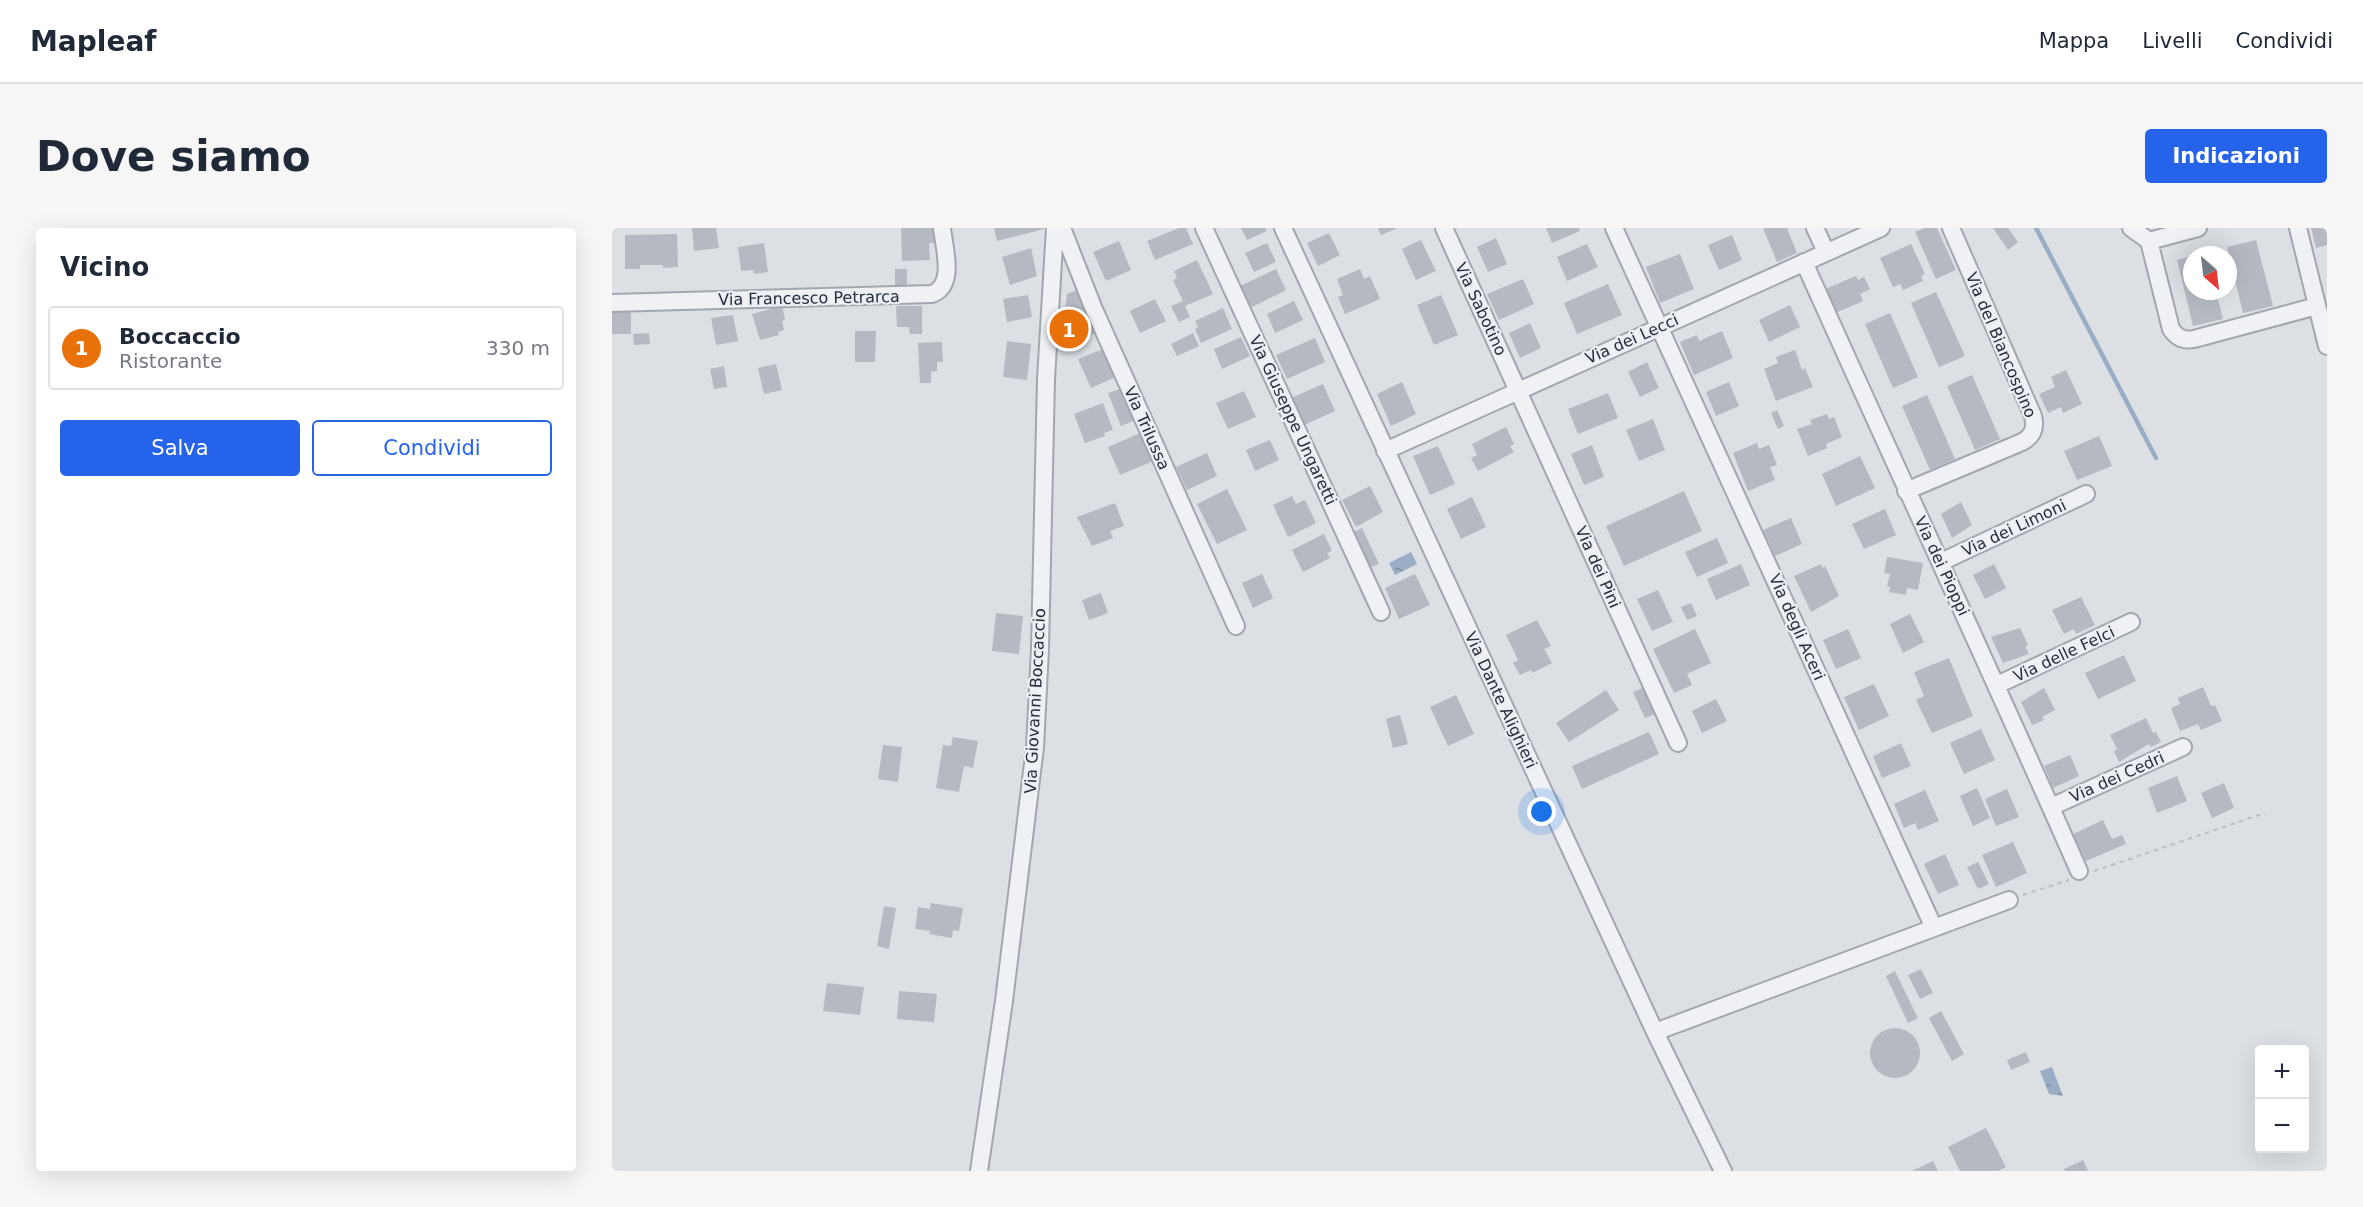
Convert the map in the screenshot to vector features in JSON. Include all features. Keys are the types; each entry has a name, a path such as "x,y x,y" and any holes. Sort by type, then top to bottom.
{"street":[{"name":"Via Francesco Petrarca","path":"612,303 932,294 943,287 946,278 942,228"},
{"name":"Via Giovanni Boccaccio","path":"979,1171 1004,1001 1035,747 1040,649 1046,379 1055,228"},
{"name":"Via Trilussa","path":"1062,228 1093,307 1236,626"},
{"name":"Via Giuseppe Ungaretti","path":"1204,228 1381,612"},
{"name":"Via Dante Alighieri","path":"1283,228 1654,1032 1723,1171"},
{"name":"Via Sabotino","path":"1444,228 1519,390"},
{"name":"Via degli Aceri","path":"1614,228 1934,928"},
{"path":"1815,228 1826,252"},
{"name":"Via dei Lecci","path":"1385,451 1881,228"},
{"name":"Via del Biancospino","path":"1906,491 2022,442 2032,434 2034,428 2033,416 1951,228"},
{"path":"2131,228 2149,242 2172,329 2179,338 2194,339 2317,306"},
{"path":"2149,242 2198,228"},
{"path":"2298,228 2327,346"},
{"name":"Via dei Pioppi","path":"1804,262 2081,874"},
{"name":"Via dei Pini","path":"1519,390 1678,743"},
{"name":"Via dei Limoni","path":"1941,562 2086,494"},
{"name":"Via delle Felci","path":"1997,685 2131,622"},
{"name":"Via dei Cedri","path":"2051,807 2183,747"},
{"path":"1654,1032 2009,900"}],"path":[{"path":"2009,900 2265,813"}],"water":[{"path":"1411,552 1417,564 1395,575 1389,563"},
{"path":"2052,1067 2063,1096 2049,1094 2040,1071"}],"building":[{"path":"692,228 716,228 719,248 694,251"},
{"path":"901,228 936,228 936,243 929,243 930,260 902,261"},
{"path":"994,228 1044,228 1044,229 997,241"},
{"path":"1179,228 1186,228 1193,244 1155,260 1147,241"},
{"path":"1241,228 1265,228 1267,231 1247,240"},
{"path":"1378,228 1398,228 1381,235"},
{"path":"1546,228 1579,228 1580,231 1552,243"},
{"path":"1763,228 1787,228 1797,253 1777,262"},
{"path":"1925,228 1937,228 1956,270 1936,279 1915,232"},
{"path":"1993,228 2008,228 2018,242 2008,250"},
{"path":"2311,228 2327,228 2327,245 2316,248"},
{"path":"1329,233 1340,255 1318,266 1307,243"},
{"path":"677,234 678,267 640,265 640,269 625,269 625,235"},
{"path":"1732,235 1742,260 1719,270 1708,245"},
{"path":"1496,238 1507,264 1488,272 1477,247"},
{"path":"1421,240 1436,271 1416,280 1402,249"},
{"path":"2256,240 2273,306 2243,313 2237,288 2237,246 2231,246"},
{"path":"1119,241 1131,270 1106,281 1093,252"},
{"path":"764,243 768,272 754,274 753,270 741,271 738,247"},
{"path":"1267,243 1276,262 1254,272 1245,253"},
{"path":"1587,244 1598,267 1567,281 1557,257"},
{"path":"1911,244 1925,274 1921,276 1923,281 1903,290 1900,284 1893,287 1880,258"},
{"path":"1031,248 1037,276 1010,285 1002,257"},
{"path":"1680,254 1694,289 1660,303 1646,267"},
{"path":"2183,258 2183,285 2177,260"},
{"path":"1197,260 1213,294 1185,306 1190,317 1179,322 1171,306 1183,301 1173,280 1177,278 1174,271"},
{"path":"895,269 907,269 907,286 895,286"},
{"path":"1276,269 1286,290 1250,308 1240,286"},
{"path":"1360,269 1364,279 1370,276 1380,299 1345,314 1338,297 1343,295 1337,279"},
{"path":"1856,276 1858,280 1864,277 1870,289 1860,294 1863,301 1833,314 1823,290"},
{"path":"1523,279 1534,304 1499,320 1487,294"},
{"path":"1608,284 1622,315 1577,334 1564,303"},
{"path":"1083,288 1099,328 1080,345 1066,351 1061,339 1067,294"},
{"path":"1936,292 1965,356 1939,367 1911,303"},
{"path":"1028,295 1032,317 1007,322 1003,299"},
{"path":"1441,295 1458,335 1434,345 1417,305"},
{"path":"1155,299 1166,321 1140,333 1130,311"},
{"path":"2187,300 2218,300 2223,319 2193,326"},
{"path":"1294,301 1303,320 1275,333 1267,314"},
{"path":"1790,305 1800,327 1769,342 1759,320"},
{"path":"782,306 785,320 782,321 784,330 778,332 779,335 760,340 752,314"},
{"path":"896,306 922,306 922,334 910,334 909,327 897,327"},
{"path":"1223,308 1232,329 1201,343 1195,329 1198,328 1195,321"},
{"path":"612,312 631,312 631,334 612,334"},
{"path":"1890,313 1918,377 1893,388 1865,324"},
{"path":"733,315 738,341 716,345 711,318"},
{"path":"1530,323 1541,348 1520,358 1509,333"},
{"path":"855,331 876,331 875,362 855,362"},
{"path":"1722,331 1733,358 1694,375 1680,342 1697,335 1699,341"},
{"path":"649,333 650,344 634,345 633,334"},
{"path":"1193,333 1199,346 1177,356 1171,344"},
{"path":"1241,337 1250,356 1222,369 1214,349"},
{"path":"1315,338 1325,362 1287,379 1276,355"},
{"path":"1007,341 1031,344 1027,380 1003,377"},
{"path":"942,342 943,362 937,362 937,371 931,372 931,383 920,383 918,343"},
{"path":"1105,348 1118,376 1091,388 1078,359"},
{"path":"1795,350 1802,370 1805,368 1813,387 1776,401 1764,369 1778,363 1776,357"},
{"path":"1647,362 1659,388 1640,397 1628,372"},
{"path":"776,364 782,390 764,394 758,368"},
{"path":"724,366 727,387 714,389 710,369"},
{"path":"2066,370 2082,404 2063,413 2061,407 2048,413 2039,394 2055,387 2051,377"},
{"path":"1972,375 2000,439 1975,450 1947,386"},
{"path":"1402,382 1416,414 1391,426 1377,394"},
{"path":"1729,382 1739,406 1716,416 1706,392"},
{"path":"1323,384 1335,411 1302,426 1289,399"},
{"path":"1126,387 1138,419 1121,426 1108,393"},
{"path":"1244,391 1256,417 1228,429 1216,403"},
{"path":"1608,393 1618,418 1578,434 1568,409"},
{"path":"1927,395 1955,459 1930,470 1902,406"},
{"path":"1103,403 1113,430 1104,433 1105,436 1085,443 1074,414"},
{"path":"1777,410 1784,426 1778,429 1771,413"},
{"path":"1827,414 1829,419 1834,417 1842,437 1826,444 1827,448 1808,456 1797,429 1812,424 1810,420"},
{"path":"1653,419 1665,450 1639,461 1626,430"},
{"path":"1506,427 1514,444 1510,446 1514,452 1478,471 1471,458 1477,455 1472,444"},
{"path":"1145,431 1158,459 1120,475 1108,447"},
{"path":"2099,436 2112,466 2077,480 2064,451"},
{"path":"1270,440 1279,460 1255,471 1246,450"},
{"path":"1757,443 1759,449 1769,445 1777,465 1770,467 1775,480 1748,491 1733,453"},
{"path":"1592,445 1604,477 1584,485 1571,454"},
{"path":"1438,446 1455,484 1430,495 1413,456"},
{"path":"1207,453 1217,476 1187,490 1176,467"},
{"path":"1860,456 1875,488 1836,506 1822,474"},
{"path":"1370,486 1383,512 1356,527 1342,500"},
{"path":"1227,489 1247,530 1217,544 1197,504"},
{"path":"1684,491 1702,531 1624,566 1606,526"},
{"path":"1292,496 1296,504 1305,500 1316,523 1288,537 1273,505"},
{"path":"1472,497 1486,527 1461,539 1447,509"},
{"path":"1961,502 1972,525 1952,538 1941,514"},
{"path":"1115,503 1124,526 1110,531 1113,538 1092,546 1077,517"},
{"path":"1885,509 1896,535 1864,549 1852,524"},
{"path":"1791,518 1802,544 1775,556 1763,530"},
{"path":"1362,528 1379,564 1369,568 1352,533"},
{"path":"1324,534 1332,551 1327,553 1330,558 1303,572 1292,550"},
{"path":"1717,538 1728,563 1697,577 1685,552"},
{"path":"1887,557 1923,563 1918,590 1907,588 1906,595 1889,592 1890,587 1887,586 1890,574 1884,573"},
{"path":"1741,564 1750,585 1716,600 1707,579"},
{"path":"1821,564 1822,568 1825,566 1839,596 1811,612 1794,576"},
{"path":"1994,564 2006,588 1985,599 1973,575"},
{"path":"1262,574 1273,598 1253,608 1242,583"},
{"path":"1415,574 1430,605 1399,619 1385,588"},
{"path":"1658,590 1673,622 1652,631 1637,599"},
{"path":"1101,593 1108,613 1089,620 1082,600"},
{"path":"2081,597 2095,625 2076,634 2074,629 2064,634 2052,610"},
{"path":"1691,603 1697,616 1687,620 1681,607"},
{"path":"996,613 1023,616 1019,654 992,651"},
{"path":"1910,614 1924,642 1903,653 1890,624"},
{"path":"1537,620 1551,646 1544,649 1552,663 1532,673 1531,670 1520,675 1513,663 1518,660 1506,635"},
{"path":"2020,628 2028,645 2025,646 2029,654 2003,663 1991,637"},
{"path":"1695,629 1711,663 1687,674 1692,685 1674,693 1653,649"},
{"path":"1848,629 1861,658 1836,669 1823,640"},
{"path":"2124,655 2136,681 2098,699 2085,673"},
{"path":"1949,658 1973,716 1932,733 1916,700 1924,696 1914,672"},
{"path":"1874,684 1889,716 1859,730 1844,697"},
{"path":"2203,687 2211,706 2215,705 2222,721 2201,730 2198,724 2180,731 2171,708 2180,704 2178,698"},
{"path":"1643,688 1655,714 1645,718 1633,692"},
{"path":"2044,688 2055,710 2042,717 2044,720 2032,725 2021,702"},
{"path":"1606,690 1619,710 1569,742 1556,723"},
{"path":"1456,695 1474,734 1448,746 1430,707"},
{"path":"1716,699 1727,721 1702,733 1692,711"},
{"path":"1400,715 1408,744 1393,748 1386,719"},
{"path":"2146,718 2153,733 2156,732 2161,742 2151,747 2149,744 2119,762 2114,751 2117,749 2110,735"},
{"path":"1981,729 1995,760 1964,774 1950,743"},
{"path":"1649,732 1659,754 1582,789 1572,766"},
{"path":"953,737 978,741 973,768 964,766 959,792 936,788 943,745 951,746"},
{"path":"1901,743 1911,766 1882,778 1873,756"},
{"path":"883,745 902,747 898,782 878,779"},
{"path":"2070,755 2079,776 2053,788 2044,766"},
{"path":"2177,776 2187,801 2157,813 2148,788"},
{"path":"2224,783 2234,808 2212,818 2201,793"},
{"path":"1977,788 1990,818 1973,826 1960,796"},
{"path":"2007,789 2019,817 1996,826 1985,799"},
{"path":"1925,790 1939,821 1918,830 1915,823 1904,828 1894,804"},
{"path":"2103,820 2112,839 2122,835 2126,844 2086,861 2073,834"},
{"path":"2013,842 2027,873 1996,887 1982,855"},
{"path":"1945,854 1959,885 1938,894 1924,864"},
{"path":"1978,862 1989,884 1978,889 1967,867"},
{"path":"931,903 963,908 959,931 953,930 952,938 915,929 918,907 930,909"},
{"path":"884,906 896,908 889,949 877,946"},
{"path":"1921,969 1933,993 1920,999 1908,975"},
{"path":"1895,971 1918,1018 1908,1023 1886,976"},
{"path":"827,983 864,987 860,1015 823,1011"},
{"path":"899,991 937,994 934,1022 897,1019"},
{"path":"1941,1011 1964,1054 1952,1061 1929,1018"},
{"path":"1890,1028 1900,1028 1913,1035 1920,1048 1920,1058 1913,1071 1900,1078 1890,1078 1881,1074 1874,1067 1870,1058 1870,1048 1874,1039 1881,1032"},
{"path":"2026,1052 2030,1062 2011,1070 2007,1060"},
{"path":"1986,1128 2006,1167 1998,1171 1960,1171 1948,1147"},
{"path":"2083,1160 2088,1171 2065,1171 2064,1169"},
{"path":"1933,1161 1938,1171 1912,1171"}],"waterway":[{"path":"2036,228 2156,458"}],"place":[{"name":"Boccaccio","path":"1069,329"}]}
